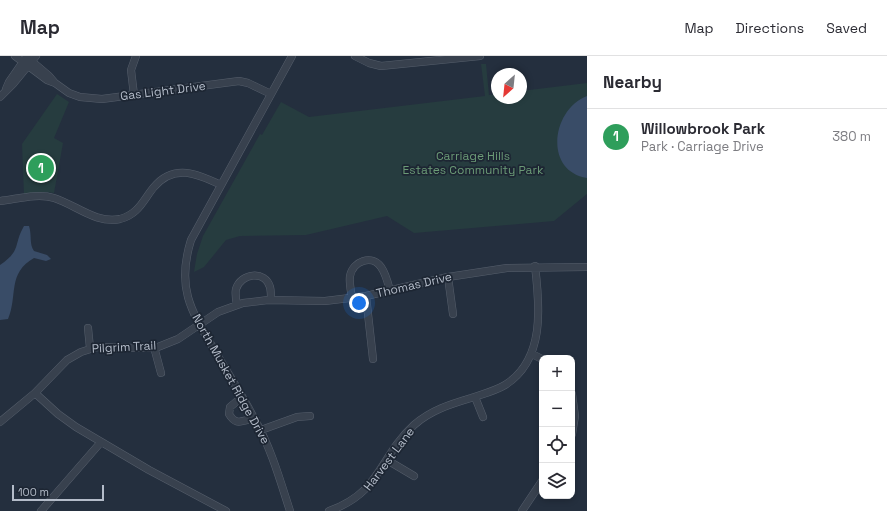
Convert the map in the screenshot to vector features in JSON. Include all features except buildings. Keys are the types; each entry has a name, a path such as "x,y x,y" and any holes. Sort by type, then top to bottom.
{"street":[{"name":"Gas Light Drive","path":"15,56 28,59 49,76 55,83 69,93 80,97 102,98 134,95 239,81 248,82 271,94"},
{"path":"134,95 131,70 136,56"},
{"name":"North Musket Ridge Drive","path":"290,511 276,468 261,430 194,316 188,299 185,282 185,266 191,240 292,56"},
{"path":"355,56 369,63 382,66 480,56"},
{"path":"2,94 28,59"},
{"path":"0,201 48,197 98,218 117,219 130,215 139,208 155,187 172,175 195,173 221,185"},
{"path":"352,298 350,276 358,263 364,260 374,262 381,266 390,291"},
{"name":"Thomas Drive","path":"199,325 218,312 251,301 307,301 352,298 478,271 535,266 587,267"},
{"name":"Harvest Lane","path":"329,511 347,504 363,493 372,483 402,437 420,421 445,406 499,388 511,381 522,371 532,354 537,334 535,266"},
{"path":"237,305 236,295 239,284 246,277 252,276 261,277 267,282 270,287 271,300"},
{"path":"448,277 453,314"},
{"path":"366,296 373,358"},
{"name":"Pilgrim Trail","path":"0,422 35,393 67,360 90,348 154,347 178,339 199,325"},
{"path":"88,328 90,348"},
{"path":"154,347 161,373"},
{"path":"532,354 539,358"},
{"path":"35,393 67,421 216,509 226,511"},
{"path":"242,397 230,407 229,414 232,420 238,422 256,420"},
{"path":"475,397 483,417"},
{"path":"261,430 297,417 310,416"},
{"path":"41,511 101,442"},
{"path":"387,460 414,476"},
{"path":"522,511 539,486"}],"green space":[{"name":"Carriage Hills Estates Community Park","path":"481,64 486,64 491,104 527,104 527,90 587,83 587,194 554,221 414,233 387,216 306,235 240,236 226,240 204,267 194,272 197,254 203,236 260,134 262,135 281,102 309,117 485,96"},
{"path":"57,94 69,102 54,138 63,143 54,193 46,192 24,195 22,144"}],"water":[{"path":"587,96 587,178 573,173 564,164 558,152 557,139 560,126 566,113 575,103"},
{"path":"24,226 29,226 32,248 34,251 47,255 51,259 46,261 34,258 20,271 15,286 8,319 0,320 0,265 7,260 14,251"}],"place":[{"name":"Willowbrook Park","path":"41,168"}]}
